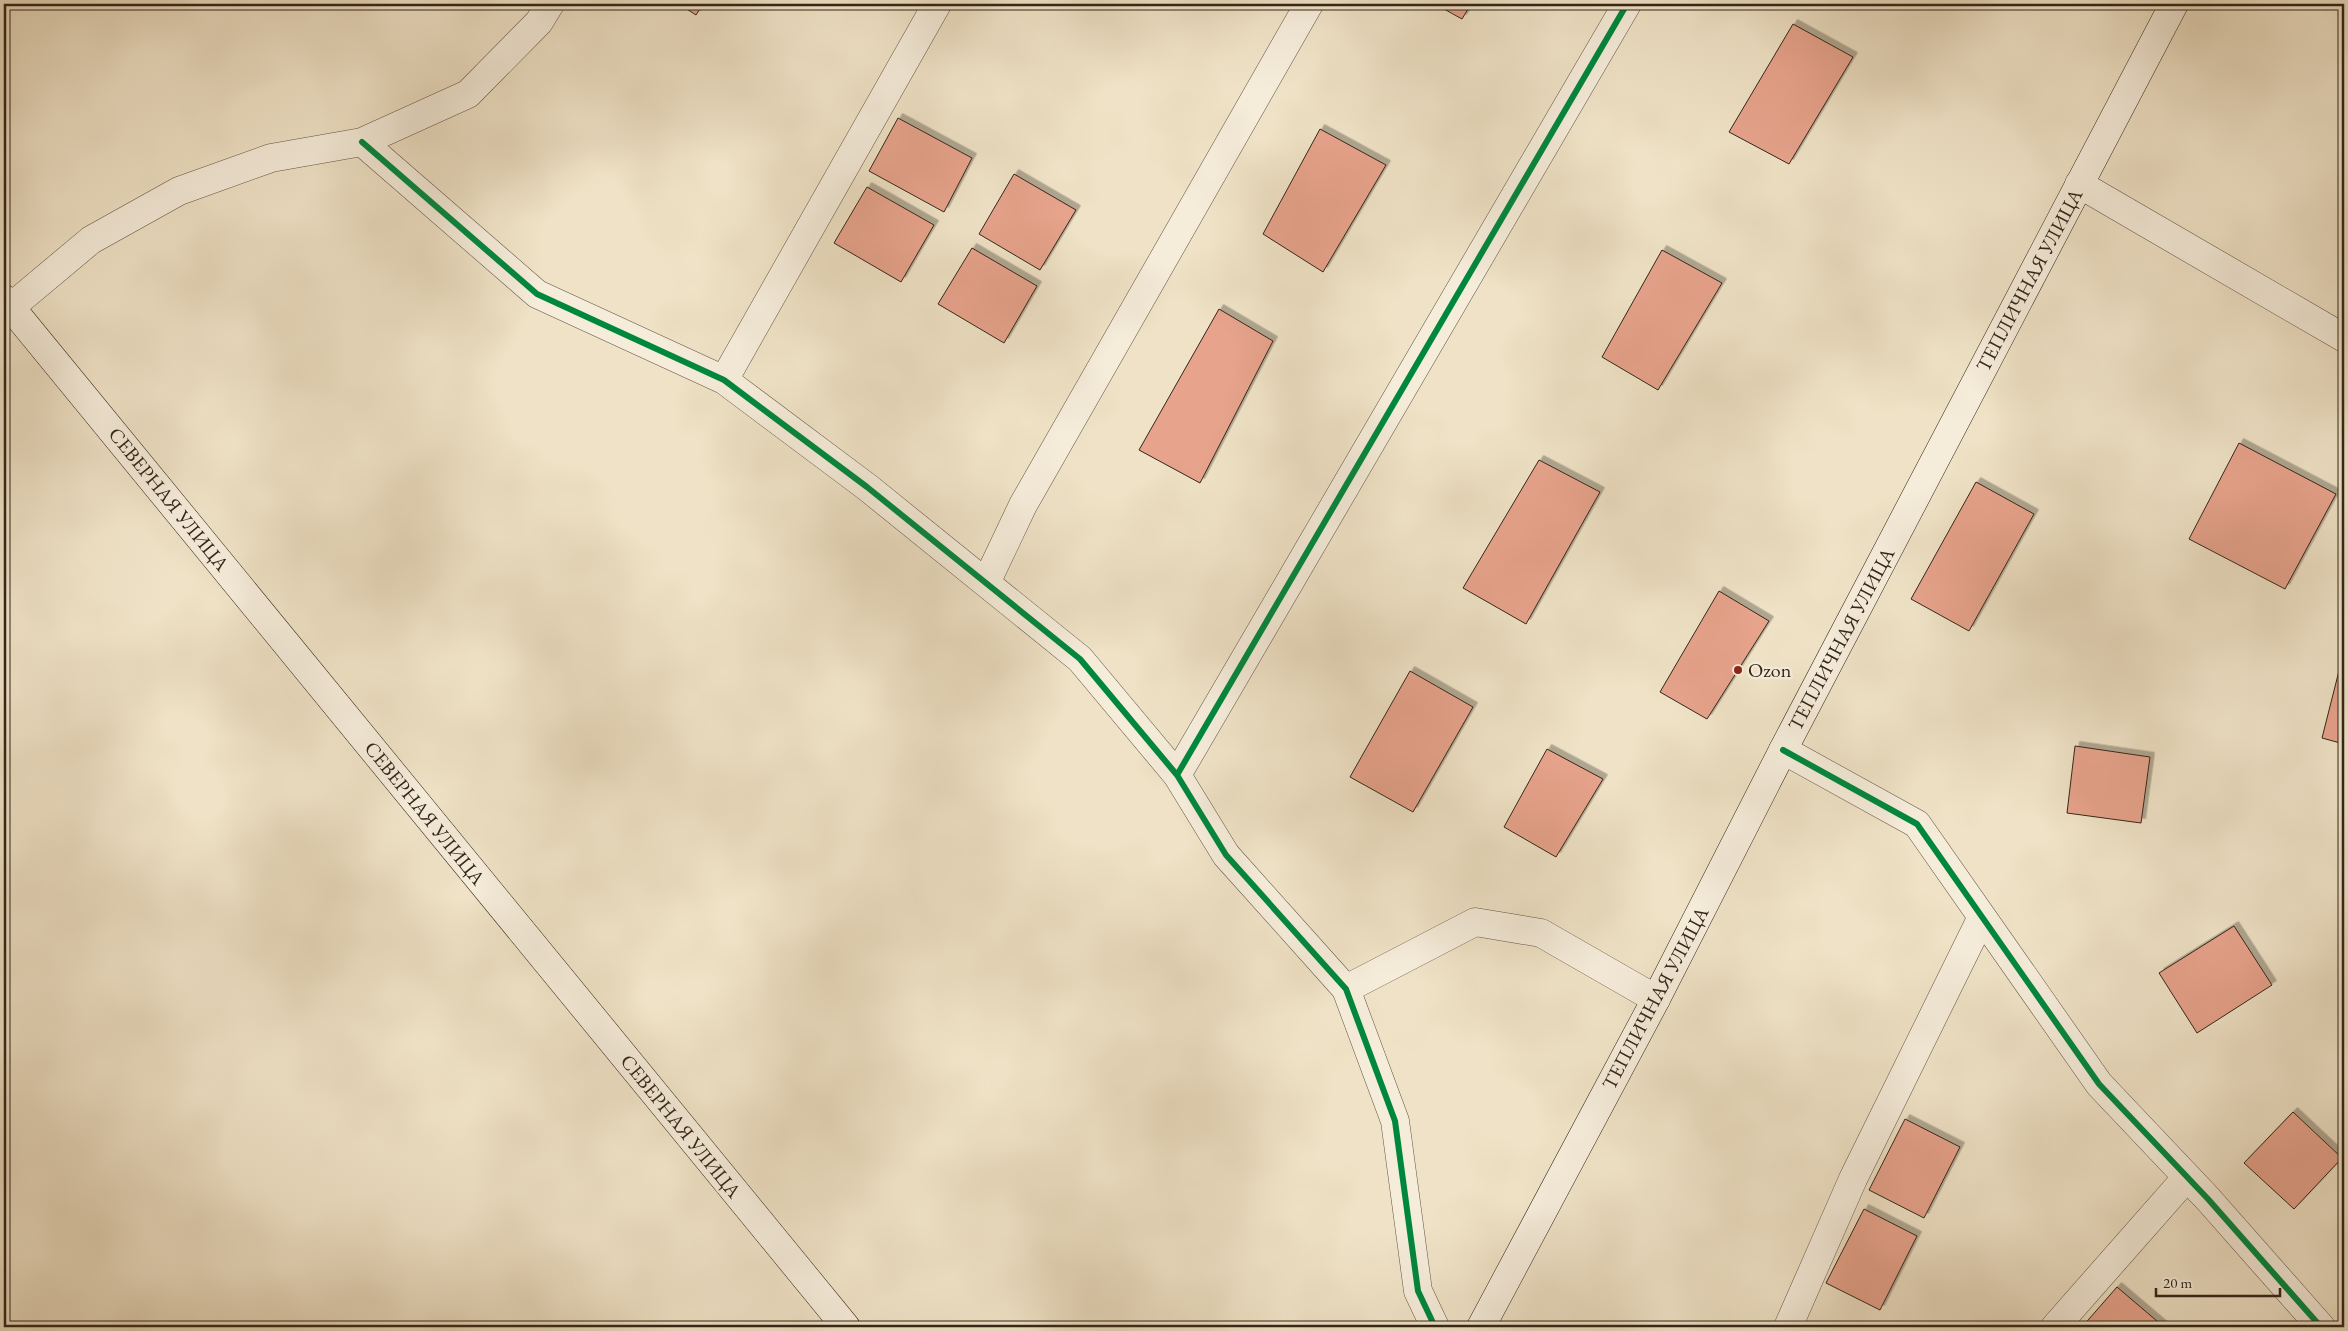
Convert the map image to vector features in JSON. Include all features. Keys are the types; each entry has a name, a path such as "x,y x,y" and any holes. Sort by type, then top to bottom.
{"street":[{"path":"7,303 91,240 179,191 271,158 362,142 468,94 539,22 550,4"},
{"path":"724,380 937,4"},
{"path":"986,583 1023,506 1309,4"},
{"path":"1177,775 1626,4"},
{"name":"ТЕПЛИЧНАЯ УЛИЦА","path":"1481,1327 1656,999 1783,750 2174,4"},
{"path":"362,142 537,294 724,380 867,487 1080,659 1177,775 1226,855 1346,989 1395,1121 1418,1291 1435,1327"},
{"path":"2079,184 2344,338"},
{"name":"СЕВЕРНАЯ УЛИЦА","path":"7,303 846,1327"},
{"path":"1783,750 1917,824 2100,1084 2187,1177 2321,1327"},
{"path":"1788,1327 1853,1179 1982,917"},
{"path":"1346,989 1475,922 1541,933 1656,999"},
{"path":"2055,1327 2187,1177"}],"building":[{"path":"679,4 703,4 696,15"},
{"path":"1435,4 1471,4 1462,19"},
{"path":"1793,24 1853,57 1789,164 1729,132"},
{"path":"898,118 972,158 944,212 869,171"},
{"path":"1320,129 1386,165 1323,272 1263,234"},
{"path":"1014,174 1076,210 1040,270 979,234"},
{"path":"867,187 934,225 901,282 834,243"},
{"path":"972,248 1037,286 1004,343 938,304"},
{"path":"1662,250 1722,283 1658,390 1602,357"},
{"path":"1219,309 1273,341 1200,483 1139,450"},
{"path":"2239,443 2336,494 2285,589 2189,539"},
{"path":"1539,460 1600,492 1526,624 1463,588"},
{"path":"1976,482 2034,514 1969,631 1911,599"},
{"path":"1719,591 1769,621 1707,719 1660,692"},
{"path":"2344,651 2344,744 2322,738"},
{"path":"1410,671 1473,707 1413,812 1350,777"},
{"path":"2075,746 2150,757 2141,823 2067,813"},
{"path":"1547,749 1603,779 1556,857 1504,827"},
{"path":"2234,926 2272,985 2197,1033 2159,973"},
{"path":"2293,1112 2342,1158 2294,1209 2244,1163"},
{"path":"1905,1119 1960,1147 1924,1218 1869,1190"},
{"path":"1864,1209 1917,1236 1880,1310 1826,1283"},
{"path":"2117,1287 2164,1327 2082,1327"}],"cycle path":[{"path":"1177,775 1627,4"},
{"path":"362,142 537,294 724,380 867,487 1080,659 1177,775 1226,855 1346,989 1395,1121 1418,1291 1435,1327"},
{"path":"1783,750 1917,824 2099,1084 2208,1199 2321,1327"}],"place":[{"name":"Ozon","path":"1738,670"}]}
